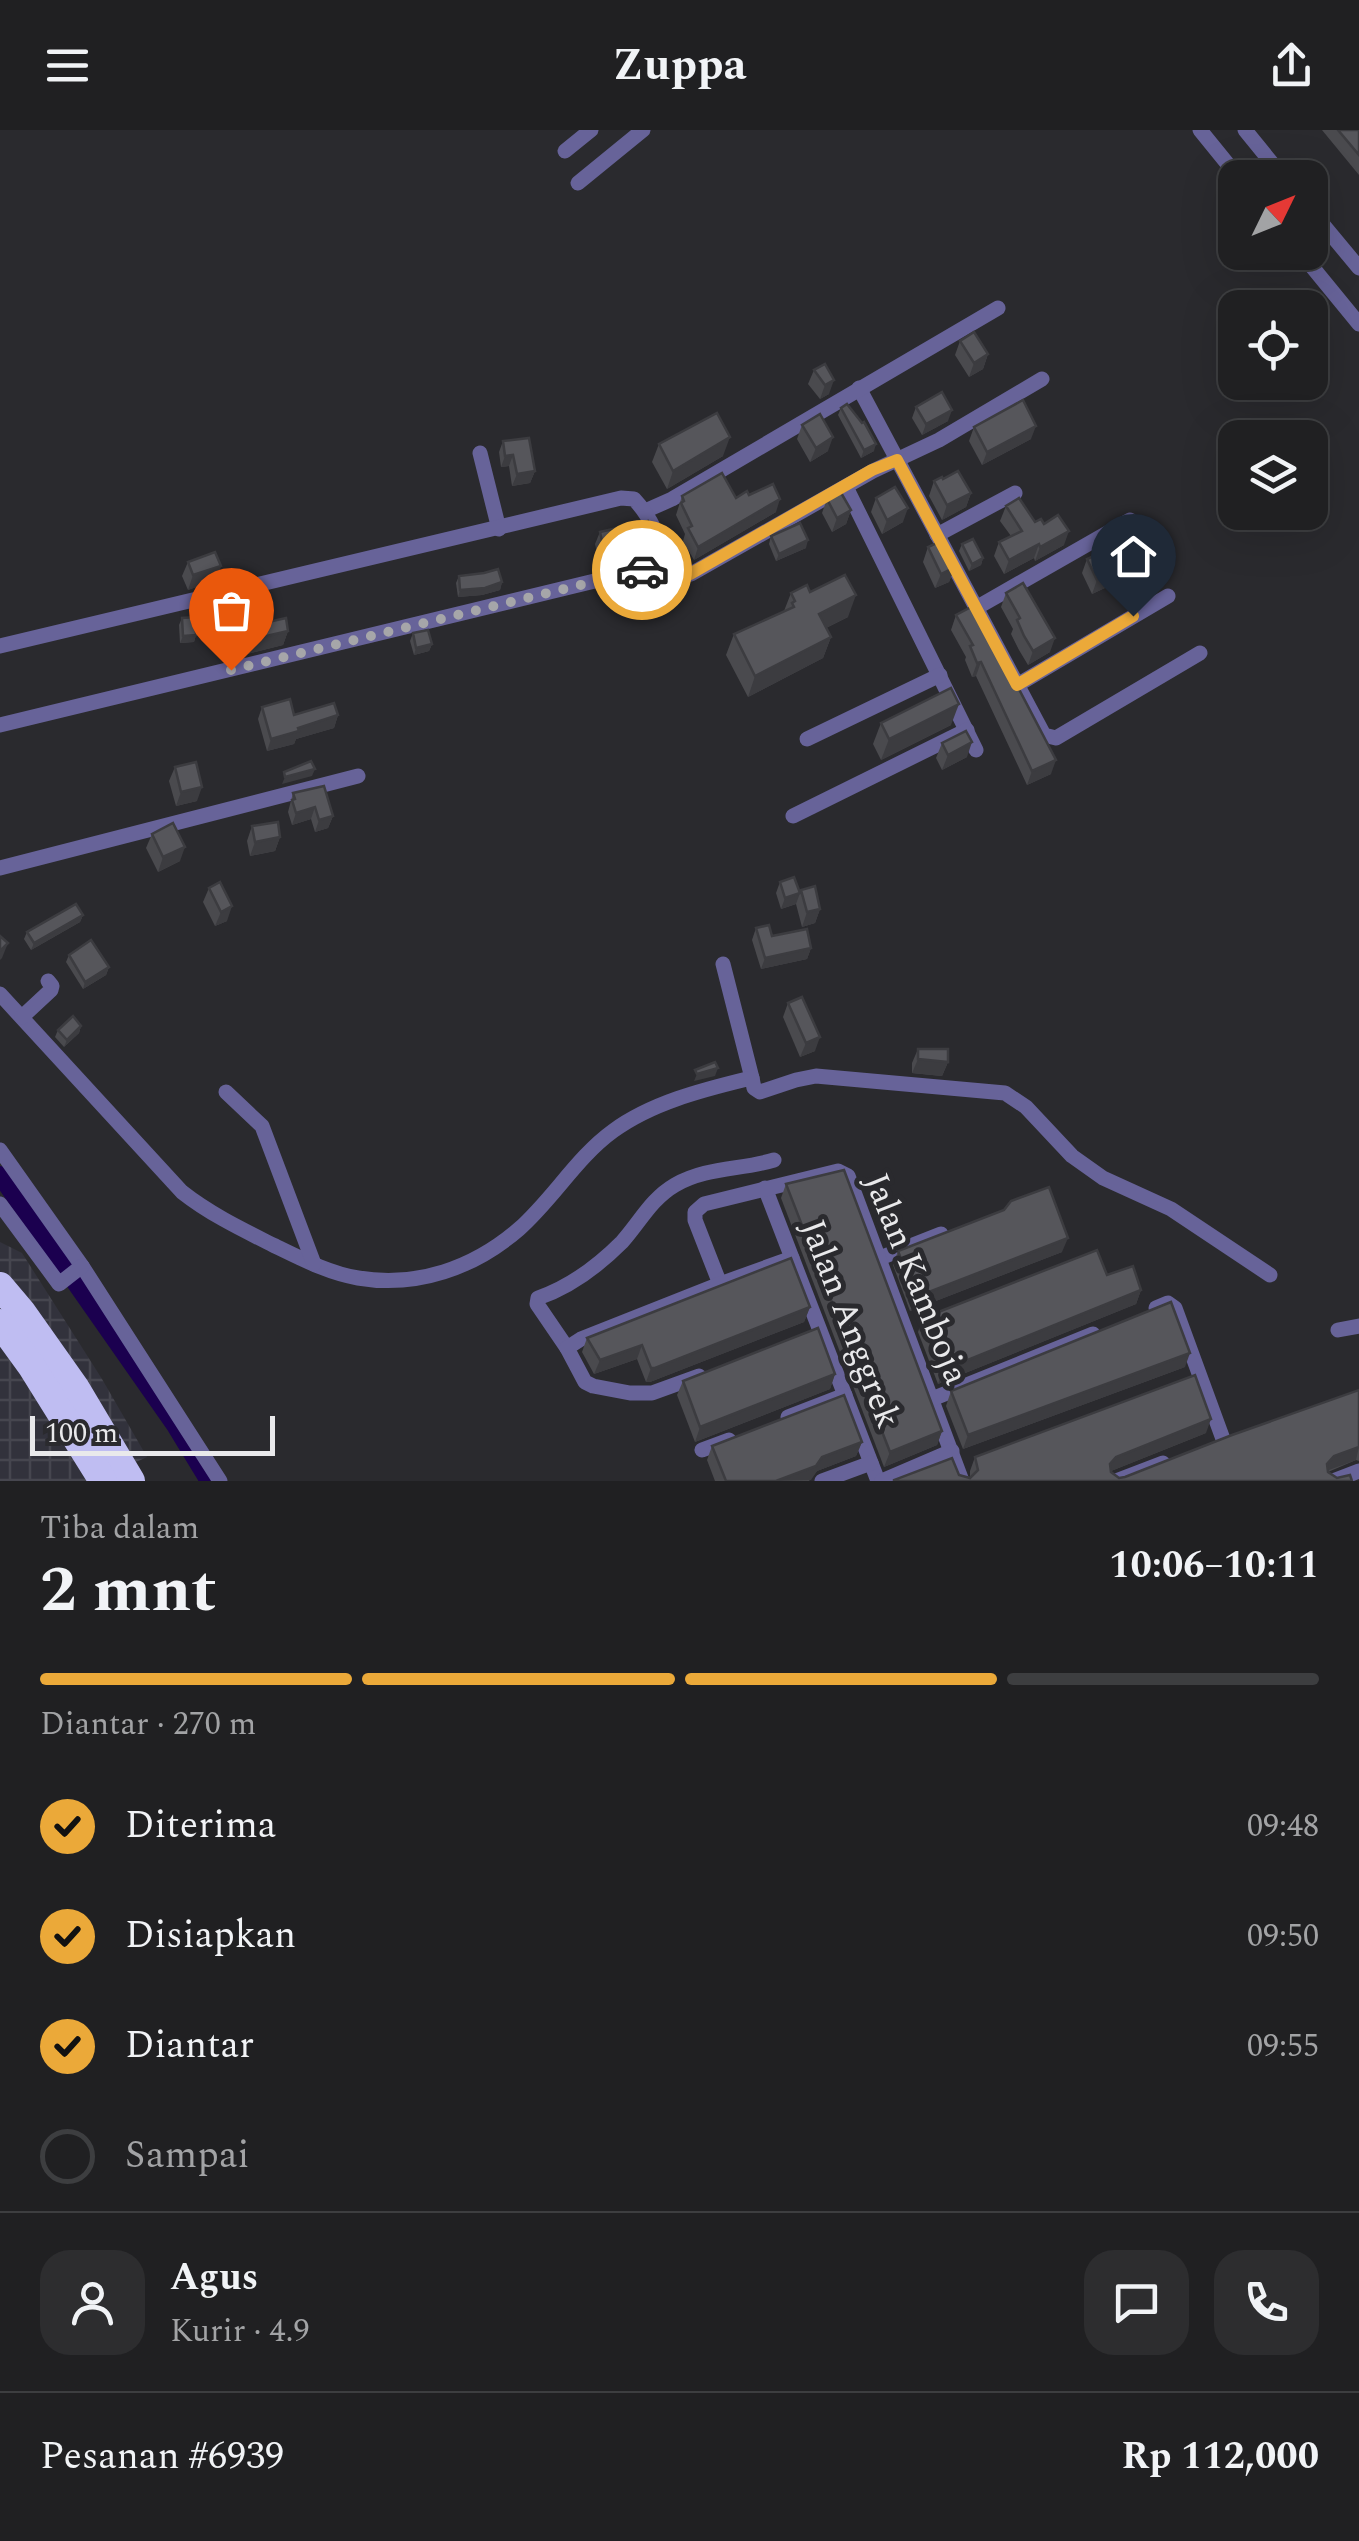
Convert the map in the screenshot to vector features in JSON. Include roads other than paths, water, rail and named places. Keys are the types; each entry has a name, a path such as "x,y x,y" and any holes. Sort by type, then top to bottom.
{"highway":[{"path":"0,1286 75,1386 131,1481"},
{"path":"0,1323 52,1397 102,1481"}],"street":[{"path":"565,151 591,130"},
{"path":"578,183 644,130"},
{"path":"1200,130 1224,160"},
{"path":"1247,131 1270,160"},
{"path":"1328,230 1359,268"},
{"path":"1315,270 1359,324"},
{"path":"644,511 998,308"},
{"path":"0,724 640,570 669,569 690,574 872,470 940,440 1042,379"},
{"path":"859,388 1044,734 1056,738 1200,653"},
{"path":"480,454 500,529"},
{"path":"846,487 976,750"},
{"path":"937,535 1015,492"},
{"path":"0,646 621,498 634,499 644,511 658,535 669,569"},
{"path":"976,608 1130,520"},
{"path":"1017,685 1168,596"},
{"path":"806,740 940,676"},
{"path":"793,816 967,730"},
{"path":"0,868 358,776"},
{"path":"723,964 754,1088 760,1092 816,1076 1005,1093 1026,1107 1072,1156 1104,1178 1171,1209 1270,1275"},
{"path":"22,1017 51,990 48,981"},
{"path":"0,994 182,1192 229,1224 314,1264 354,1278 420,1279 474,1260 521,1227 593,1147 629,1120 671,1102 752,1078"},
{"path":"226,1092 255,1117 269,1140 314,1264"},
{"path":"0,1150 220,1481"},
{"path":"713,1370 660,1391 630,1393 588,1384 538,1304 538,1298 564,1288 592,1268 622,1241 651,1204 674,1185 703,1172 774,1160"},
{"name":"Jalan Kamboja","path":"765,1188 843,1172 848,1176 962,1481"},
{"path":"720,1284 695,1212 704,1204 765,1188"},
{"name":"Jalan Anggrek","path":"765,1188 880,1481"},
{"path":"0,1204 60,1284 80,1268"},
{"path":"880,1258 962,1226"},
{"path":"567,1348 581,1339 792,1258"},
{"path":"1150,1311 1168,1303 1175,1308 1223,1439"},
{"path":"905,1325 923,1318"},
{"path":"932,1398 1114,1325"},
{"path":"1338,1330 1359,1326"},
{"path":"802,1336 819,1328"},
{"path":"1180,1381 1198,1374"},
{"path":"774,1422 844,1395"},
{"path":"1205,1446 1240,1433"},
{"path":"702,1450 738,1436"},
{"path":"880,1481 954,1458 975,1457"},
{"path":"1116,1481 1169,1460"},
{"path":"822,1481 871,1462"},
{"path":"1333,1481 1359,1471"}],"waterway":[{"path":"0,1175 175,1425 209,1481"}]}
